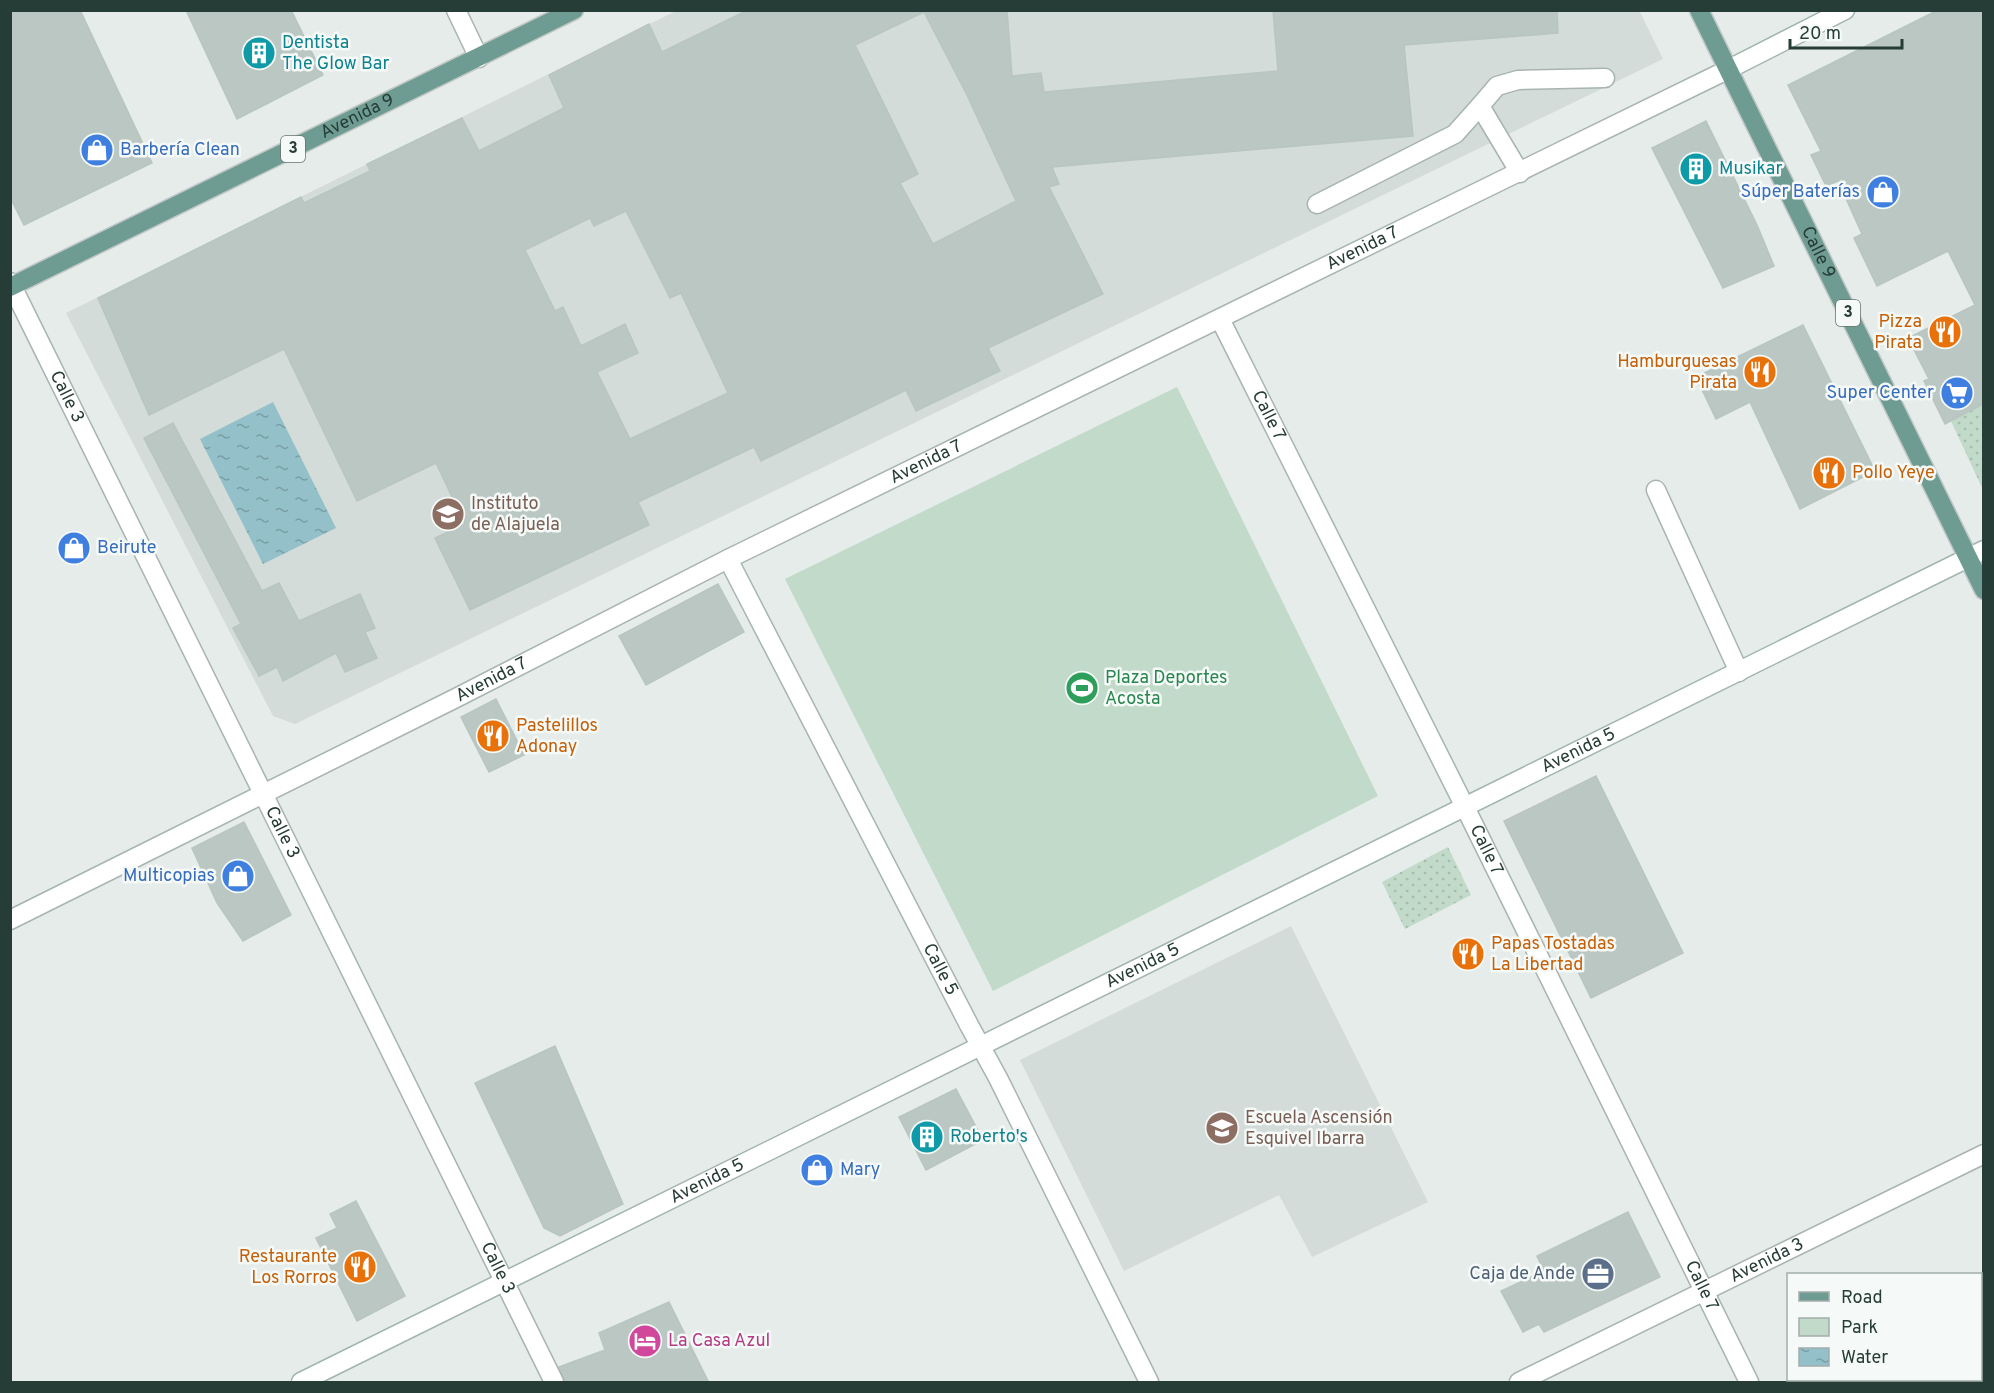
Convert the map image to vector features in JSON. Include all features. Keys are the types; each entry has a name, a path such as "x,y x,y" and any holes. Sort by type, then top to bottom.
{"main road":[{"name":"Avenida 9","path":"11,285 574,10"},
{"name":"Calle 9","path":"1699,10 1975,554 1983,590"}],"street":[{"path":"456,10 479,58"},
{"name":"Avenida 7","path":"10,920 454,699 728,559 1520,172 1845,10"},
{"path":"1317,204 1455,134 1497,86 1518,80 1605,78"},
{"path":"1480,106 1520,172"},
{"name":"Calle 3","path":"11,285 554,1383"},
{"name":"Calle 7","path":"1220,319 1465,807 1749,1383"},
{"path":"1656,490 1739,672"},
{"name":"Avenida 5","path":"301,1383 1975,554"},
{"name":"Calle 5","path":"728,559 981,1045 1149,1383"},
{"name":"Avenida 3","path":"1519,1383 1983,1154"}],"shaded area":[{"name":"Instituto de Alajuela","path":"1639,10 1663,59 295,724 273,716 66,313 676,11"},
{"name":"Escuela Ascensión Esquivel Ibarra","path":"1291,926 1428,1202 1312,1257 1279,1195 1124,1271 1020,1060"}],"green space":[{"name":"Plaza Deportes Acosta","path":"1177,387 1378,796 993,991 785,579"},
{"path":"1983,404 1983,490 1951,421"},
{"path":"1448,847 1471,895 1405,929 1382,882"}],"water":[{"path":"273,402 336,528 263,564 200,439"}],"building":[{"path":"10,10 80,10 152,163 24,225 10,197"},
{"name":"Dentista The Glow Bar","path":"186,10 291,10 323,75 237,119"},
{"path":"748,10 1007,10 1012,76 1041,73 1044,92 1278,71 1273,10 1557,10 1558,33 1404,45 1413,136 1052,167 1059,184 1049,187 1103,294 988,348 1000,371 916,411 906,390 761,461 754,447 638,502 649,525 470,610 435,538 465,524 436,463 357,501 284,349 149,415 98,298 301,197 304,203 370,171 367,164 462,118 479,151 564,108 549,75 649,24 662,52","holes":["924,12 967,95 1016,201 933,244 900,183 918,174 855,45","626,211 670,298 681,293 728,393 630,439 597,372 638,353 625,324 581,346 563,307 555,311 525,250 590,218 594,226"]},
{"path":"1938,10 1983,10 1983,404 1945,424 1924,381 1929,379 1908,338 1975,305 1948,251 1877,286 1854,238 1862,234 1838,181 1826,186 1811,155 1821,151 1788,85"},
{"path":"1706,121 1757,225 1774,266 1723,288 1652,148"},
{"path":"1803,325 1875,471 1800,509 1750,402 1716,419 1696,377"},
{"path":"173,423 262,591 279,583 299,621 360,594 375,628 365,632 377,658 345,672 336,653 283,681 277,667 259,676 233,628 241,624 144,438"},
{"path":"718,584 744,632 646,685 619,636"},
{"name":"Pastelillos Adonay","path":"496,699 524,755 489,772 461,717"},
{"path":"1596,776 1683,953 1591,998 1504,821"},
{"name":"Multicopias","path":"244,822 291,915 243,941 217,903 192,848"},
{"path":"555,1046 623,1204 560,1236 544,1228 475,1083"},
{"path":"956,1089 983,1140 926,1170 899,1117"},
{"name":"Restaurante Los Rorros","path":"356,1201 405,1296 357,1321 316,1238 337,1228 330,1214"},
{"name":"Caja de Ande","path":"1628,1212 1660,1277 1544,1332 1539,1324 1523,1332 1501,1291 1544,1271 1537,1256"},
{"name":"La Casa Azul","path":"669,1302 709,1383 565,1383 559,1367 605,1350 599,1333"}],"place":[{"name":"Dentista The Glow Bar","path":"259,53"},
{"name":"Barbería Clean","path":"97,150"},
{"name":"Musikar","path":"1696,169"},
{"name":"Súper Baterías","path":"1883,192"},
{"name":"Pizza Pirata","path":"1945,332"},
{"name":"Hamburguesas Pirata","path":"1760,372"},
{"name":"Super Center","path":"1957,393"},
{"name":"Pollo Yeye","path":"1829,473"},
{"name":"Instituto de Alajuela","path":"448,514"},
{"name":"Beirute","path":"74,548"},
{"name":"Plaza Deportes Acosta","path":"1082,688"},
{"name":"Pastelillos Adonay","path":"493,736"},
{"name":"Multicopias","path":"238,876"},
{"name":"Papas Tostadas La Libertad","path":"1468,954"},
{"name":"Escuela Ascensión Esquivel Ibarra","path":"1222,1128"},
{"name":"Roberto's","path":"927,1137"},
{"name":"Mary","path":"817,1170"},
{"name":"Restaurante Los Rorros","path":"360,1267"},
{"name":"Caja de Ande","path":"1598,1274"},
{"name":"La Casa Azul","path":"645,1341"}]}
